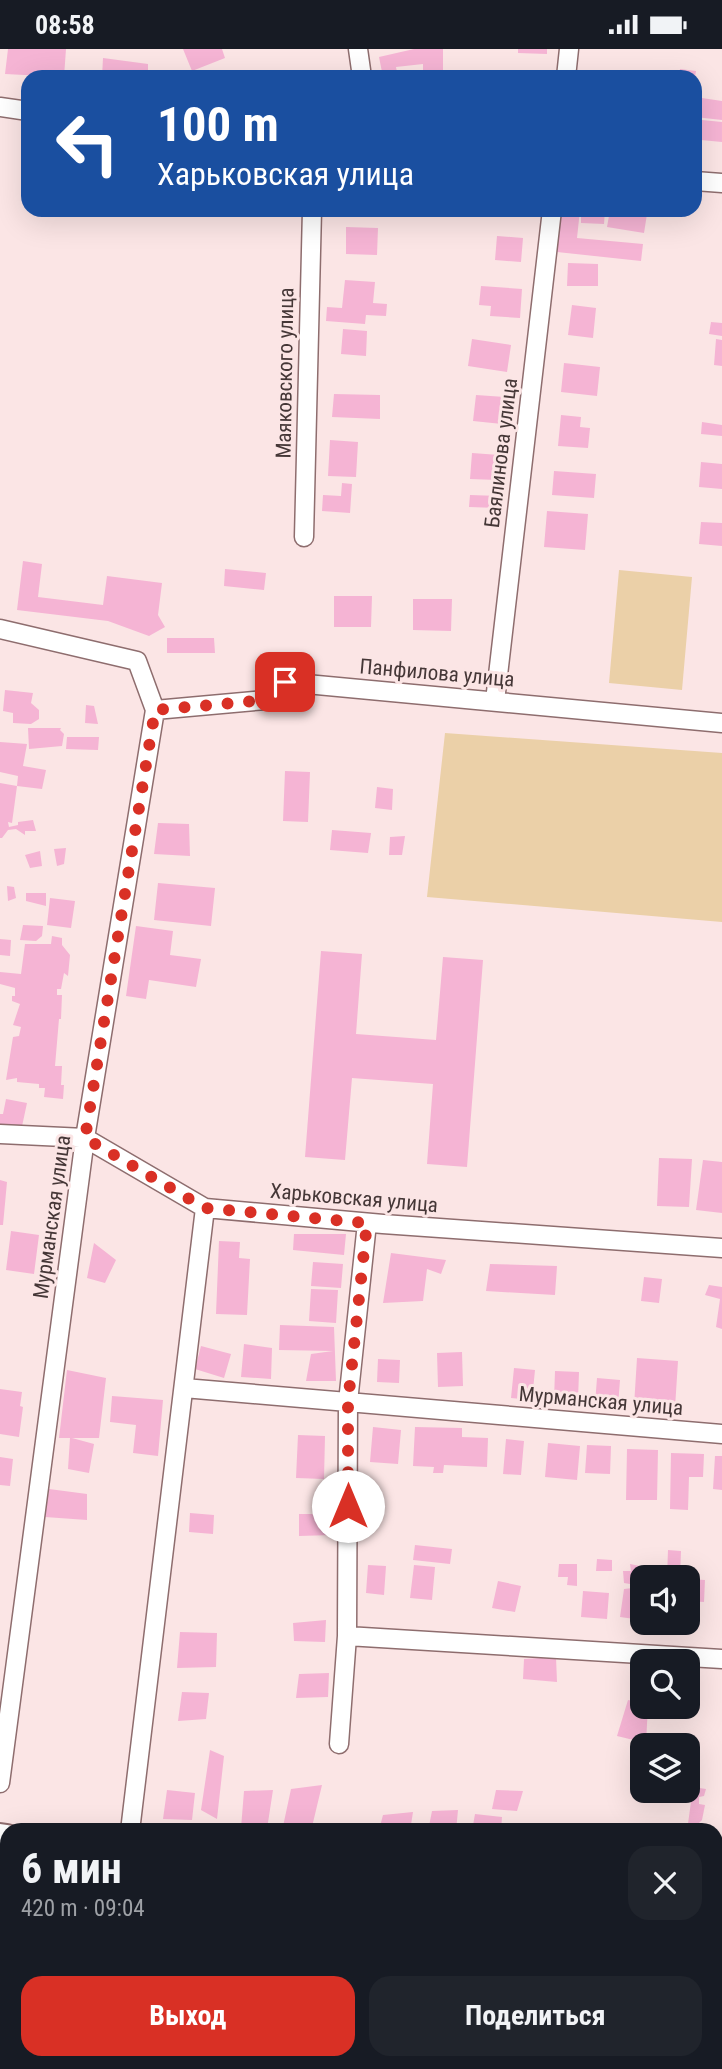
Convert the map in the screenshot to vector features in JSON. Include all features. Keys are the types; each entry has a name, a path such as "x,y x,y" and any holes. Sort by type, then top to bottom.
{"street":[{"path":"358,49 361,70"},
{"path":"567,70 569,49"},
{"path":"0,107 21,110"},
{"path":"702,182 722,183"},
{"name":"Маяковского улица","path":"304,537 312,217"},
{"name":"Баялинова улица","path":"495,701 551,217"},
{"name":"Мурманская улица","path":"0,629 137,661 155,710 85,1138 0,1783"},
{"name":"Панфилова улица","path":"155,710 266,700 285,682 722,723"},
{"name":"Харьковская улица","path":"0,1135 85,1138 205,1208 367,1223 722,1248"},
{"path":"131,1823 205,1208"},
{"path":"339,1744 347,1636 348,1402 367,1223"},
{"name":"Мурманская улица","path":"184,1388 722,1434"},
{"path":"347,1636 722,1659"}],"shaded area":[{"path":"619,570 692,577 682,690 609,683"},
{"path":"445,733 722,753 722,922 427,897"}],"building":[{"path":"8,49 66,49 64,70 21,70 21,75 5,74"},
{"path":"183,49 222,49 225,58 192,70"},
{"path":"414,49 443,49 443,70 423,70 423,64 396,67 397,70 382,70 379,57"},
{"path":"518,49 547,49 547,54 518,53"},
{"path":"103,58 148,64 148,70 102,70"},
{"path":"702,98 722,101 722,120 702,118"},
{"path":"702,120 722,122 722,142 702,140"},
{"path":"560,217 579,217 577,238 643,244 641,261 557,252"},
{"path":"581,217 604,217 604,224 581,223"},
{"path":"609,217 647,217 644,233 607,227"},
{"path":"346,227 378,228 377,255 346,254"},
{"path":"497,236 523,238 521,262 495,260"},
{"path":"568,263 598,264 598,286 567,286"},
{"path":"345,280 375,282 373,303 387,304 386,316 366,315 365,324 326,321 327,307 342,308"},
{"path":"481,286 522,289 520,318 490,316 491,306 479,305"},
{"path":"572,305 596,308 593,338 568,335"},
{"path":"711,322 722,323 722,336 709,334"},
{"path":"343,329 367,331 366,356 341,354"},
{"path":"472,339 511,345 507,372 468,366"},
{"path":"716,339 722,340 722,366 714,365"},
{"path":"564,363 600,367 597,396 561,392"},
{"path":"334,394 380,395 380,419 332,417"},
{"path":"476,395 505,397 502,424 473,421"},
{"path":"561,415 581,417 580,427 590,428 588,448 558,446"},
{"path":"702,422 722,425 722,436 701,434"},
{"path":"330,440 358,442 356,477 328,476"},
{"path":"472,453 499,455 497,480 470,479"},
{"path":"701,462 722,464 722,489 699,487"},
{"path":"554,471 596,474 594,498 552,495"},
{"path":"342,483 352,484 350,513 322,511 323,495 341,496"},
{"path":"470,495 499,496 498,508 469,507"},
{"path":"547,511 588,514 585,550 544,547"},
{"path":"701,522 722,523 722,546 699,544"},
{"path":"23,561 42,564 38,597 103,605 107,576 162,583 158,615 165,627 149,636 108,621 17,610"},
{"path":"225,569 266,573 264,590 224,586"},
{"path":"334,596 372,596 371,627 334,627"},
{"path":"413,599 452,599 451,631 413,630"},
{"path":"167,638 214,638 215,653 167,653"},
{"path":"5,690 33,693 31,703 39,710 39,719 31,724 13,723 13,713 3,711"},
{"path":"86,705 94,706 98,724 85,723"},
{"path":"28,728 61,728 64,734 62,746 29,749"},
{"path":"67,737 99,737 98,750 66,749"},
{"path":"0,742 27,744 23,766 46,770 42,789 17,786 18,776 0,772"},
{"path":"285,771 310,772 308,822 283,821"},
{"path":"0,783 17,786 12,823 8,822 9,827 18,825 18,822 33,820 36,831 25,831 25,835 16,829 8,830 0,838"},
{"path":"377,787 393,789 392,810 375,808"},
{"path":"158,823 189,824 190,856 154,854"},
{"path":"332,830 371,833 368,853 330,850"},
{"path":"405,836 402,855 389,855 390,837"},
{"path":"66,848 64,864 57,866 54,849"},
{"path":"40,851 42,866 30,868 25,855"},
{"path":"158,883 215,888 211,926 154,920"},
{"path":"7,886 14,887 16,898 8,901"},
{"path":"26,893 46,893 46,906 26,901"},
{"path":"50,898 75,901 71,928 47,925"},
{"path":"23,925 43,926 42,936 36,941 20,940"},
{"path":"136,926 173,931 170,955 201,959 196,987 149,980 146,999 126,996"},
{"path":"52,936 62,938 62,945 70,955 68,976 64,973 61,989 57,989 57,995 62,995 55,1066 62,1066 63,1099 44,1097 45,1088 39,1088 39,1084 17,1082 17,1078 6,1080 13,1037 19,1036 21,1027 13,1025 20,1004 12,1001 15,988 0,984 0,972 21,974 25,944 51,944"},
{"path":"0,939 11,940 10,956 0,955"},
{"path":"321,951 362,954 356,1034 436,1040 443,957 483,960 467,1167 427,1164 433,1084 352,1078 345,1160 305,1157"},
{"path":"6,1099 27,1103 21,1131 0,1127 0,1114 3,1114"},
{"path":"659,1158 692,1159 689,1207 657,1206"},
{"path":"703,1160 722,1162 722,1213 696,1210"},
{"path":"0,1180 7,1182 3,1225 0,1225"},
{"path":"11,1231 39,1235 34,1274 6,1270"},
{"path":"294,1234 346,1234 344,1255 293,1250"},
{"path":"219,1241 240,1242 239,1258 250,1259 247,1315 216,1314"},
{"path":"94,1243 116,1260 105,1283 87,1278"},
{"path":"391,1253 446,1260 441,1274 427,1269 423,1301 383,1303"},
{"path":"313,1262 343,1264 341,1288 311,1286"},
{"path":"490,1264 557,1266 555,1295 486,1291"},
{"path":"644,1277 662,1279 659,1303 641,1301"},
{"path":"709,1285 722,1287 722,1329 716,1327 720,1299 705,1295"},
{"path":"311,1289 338,1290 336,1323 309,1321"},
{"path":"280,1325 334,1327 336,1381 306,1381 311,1354 333,1351 279,1350"},
{"path":"244,1344 272,1348 271,1379 241,1377"},
{"path":"201,1346 231,1354 224,1378 195,1369"},
{"path":"462,1352 463,1386 438,1387 437,1353"},
{"path":"637,1358 678,1361 675,1408 634,1406"},
{"path":"378,1359 400,1360 399,1383 377,1382"},
{"path":"514,1368 535,1370 532,1400 511,1398"},
{"path":"67,1370 106,1378 99,1438 72,1438 94,1444 89,1473 68,1469 70,1438 59,1438"},
{"path":"555,1371 579,1372 578,1400 554,1400"},
{"path":"597,1378 620,1380 618,1406 595,1404"},
{"path":"0,1389 22,1392 19,1437 0,1434"},
{"path":"112,1396 163,1400 158,1456 133,1453 136,1425 110,1422"},
{"path":"373,1427 401,1430 398,1464 370,1462"},
{"path":"415,1427 462,1428 462,1437 488,1438 487,1467 444,1465 443,1473 433,1473 434,1467 413,1466"},
{"path":"298,1435 325,1436 324,1479 296,1478"},
{"path":"506,1439 524,1441 521,1475 503,1474"},
{"path":"548,1443 580,1446 577,1480 545,1477"},
{"path":"587,1445 611,1446 610,1474 585,1473"},
{"path":"627,1449 658,1450 657,1500 626,1500"},
{"path":"671,1453 704,1454 703,1477 689,1477 688,1510 670,1509"},
{"path":"715,1456 722,1456 722,1490 713,1489"},
{"path":"0,1457 13,1459 10,1486 0,1485"},
{"path":"49,1489 87,1494 87,1520 45,1517"},
{"path":"360,1498 382,1499 381,1518 359,1517"},
{"path":"190,1513 214,1515 213,1534 189,1532"},
{"path":"299,1514 332,1514 332,1535 299,1536"},
{"path":"415,1545 452,1549 450,1564 413,1560"},
{"path":"668,1550 681,1551 680,1565 667,1565"},
{"path":"597,1559 612,1560 612,1571 596,1571"},
{"path":"559,1564 577,1564 577,1586 567,1585 568,1577 558,1577"},
{"path":"368,1565 386,1566 384,1595 366,1593"},
{"path":"414,1565 435,1567 432,1600 410,1598"},
{"path":"623,1571 630,1571 630,1584 624,1583"},
{"path":"700,1580 705,1580 704,1602 700,1602"},
{"path":"498,1581 521,1586 515,1612 492,1608"},
{"path":"630,1588 630,1618 620,1617 624,1589"},
{"path":"583,1591 609,1593 607,1619 581,1617"},
{"path":"326,1620 325,1642 294,1641 293,1623"},
{"path":"180,1632 217,1633 216,1667 177,1668"},
{"path":"556,1657 557,1682 523,1679 524,1659"},
{"path":"329,1673 328,1697 296,1698 299,1674"},
{"path":"182,1692 209,1693 206,1719 178,1721"},
{"path":"630,1700 630,1719 647,1719 647,1733 630,1733 630,1739 617,1736"},
{"path":"210,1750 224,1756 217,1819 201,1810"},
{"path":"322,1785 313,1823 284,1823 291,1789"},
{"path":"700,1788 706,1789 704,1796 700,1797"},
{"path":"167,1790 195,1793 192,1820 163,1819"},
{"path":"273,1790 268,1823 241,1823 244,1791"},
{"path":"496,1790 523,1791 517,1811 492,1809"},
{"path":"691,1803 705,1805 699,1823 688,1823"},
{"path":"458,1810 457,1823 430,1823 432,1811"},
{"path":"413,1812 411,1823 381,1823 383,1815"},
{"path":"475,1814 502,1817 502,1823 473,1823"}],"route":[{"path":"285,682 266,700 155,710 85,1138 205,1208 367,1223 348,1402 348,1506"}]}
